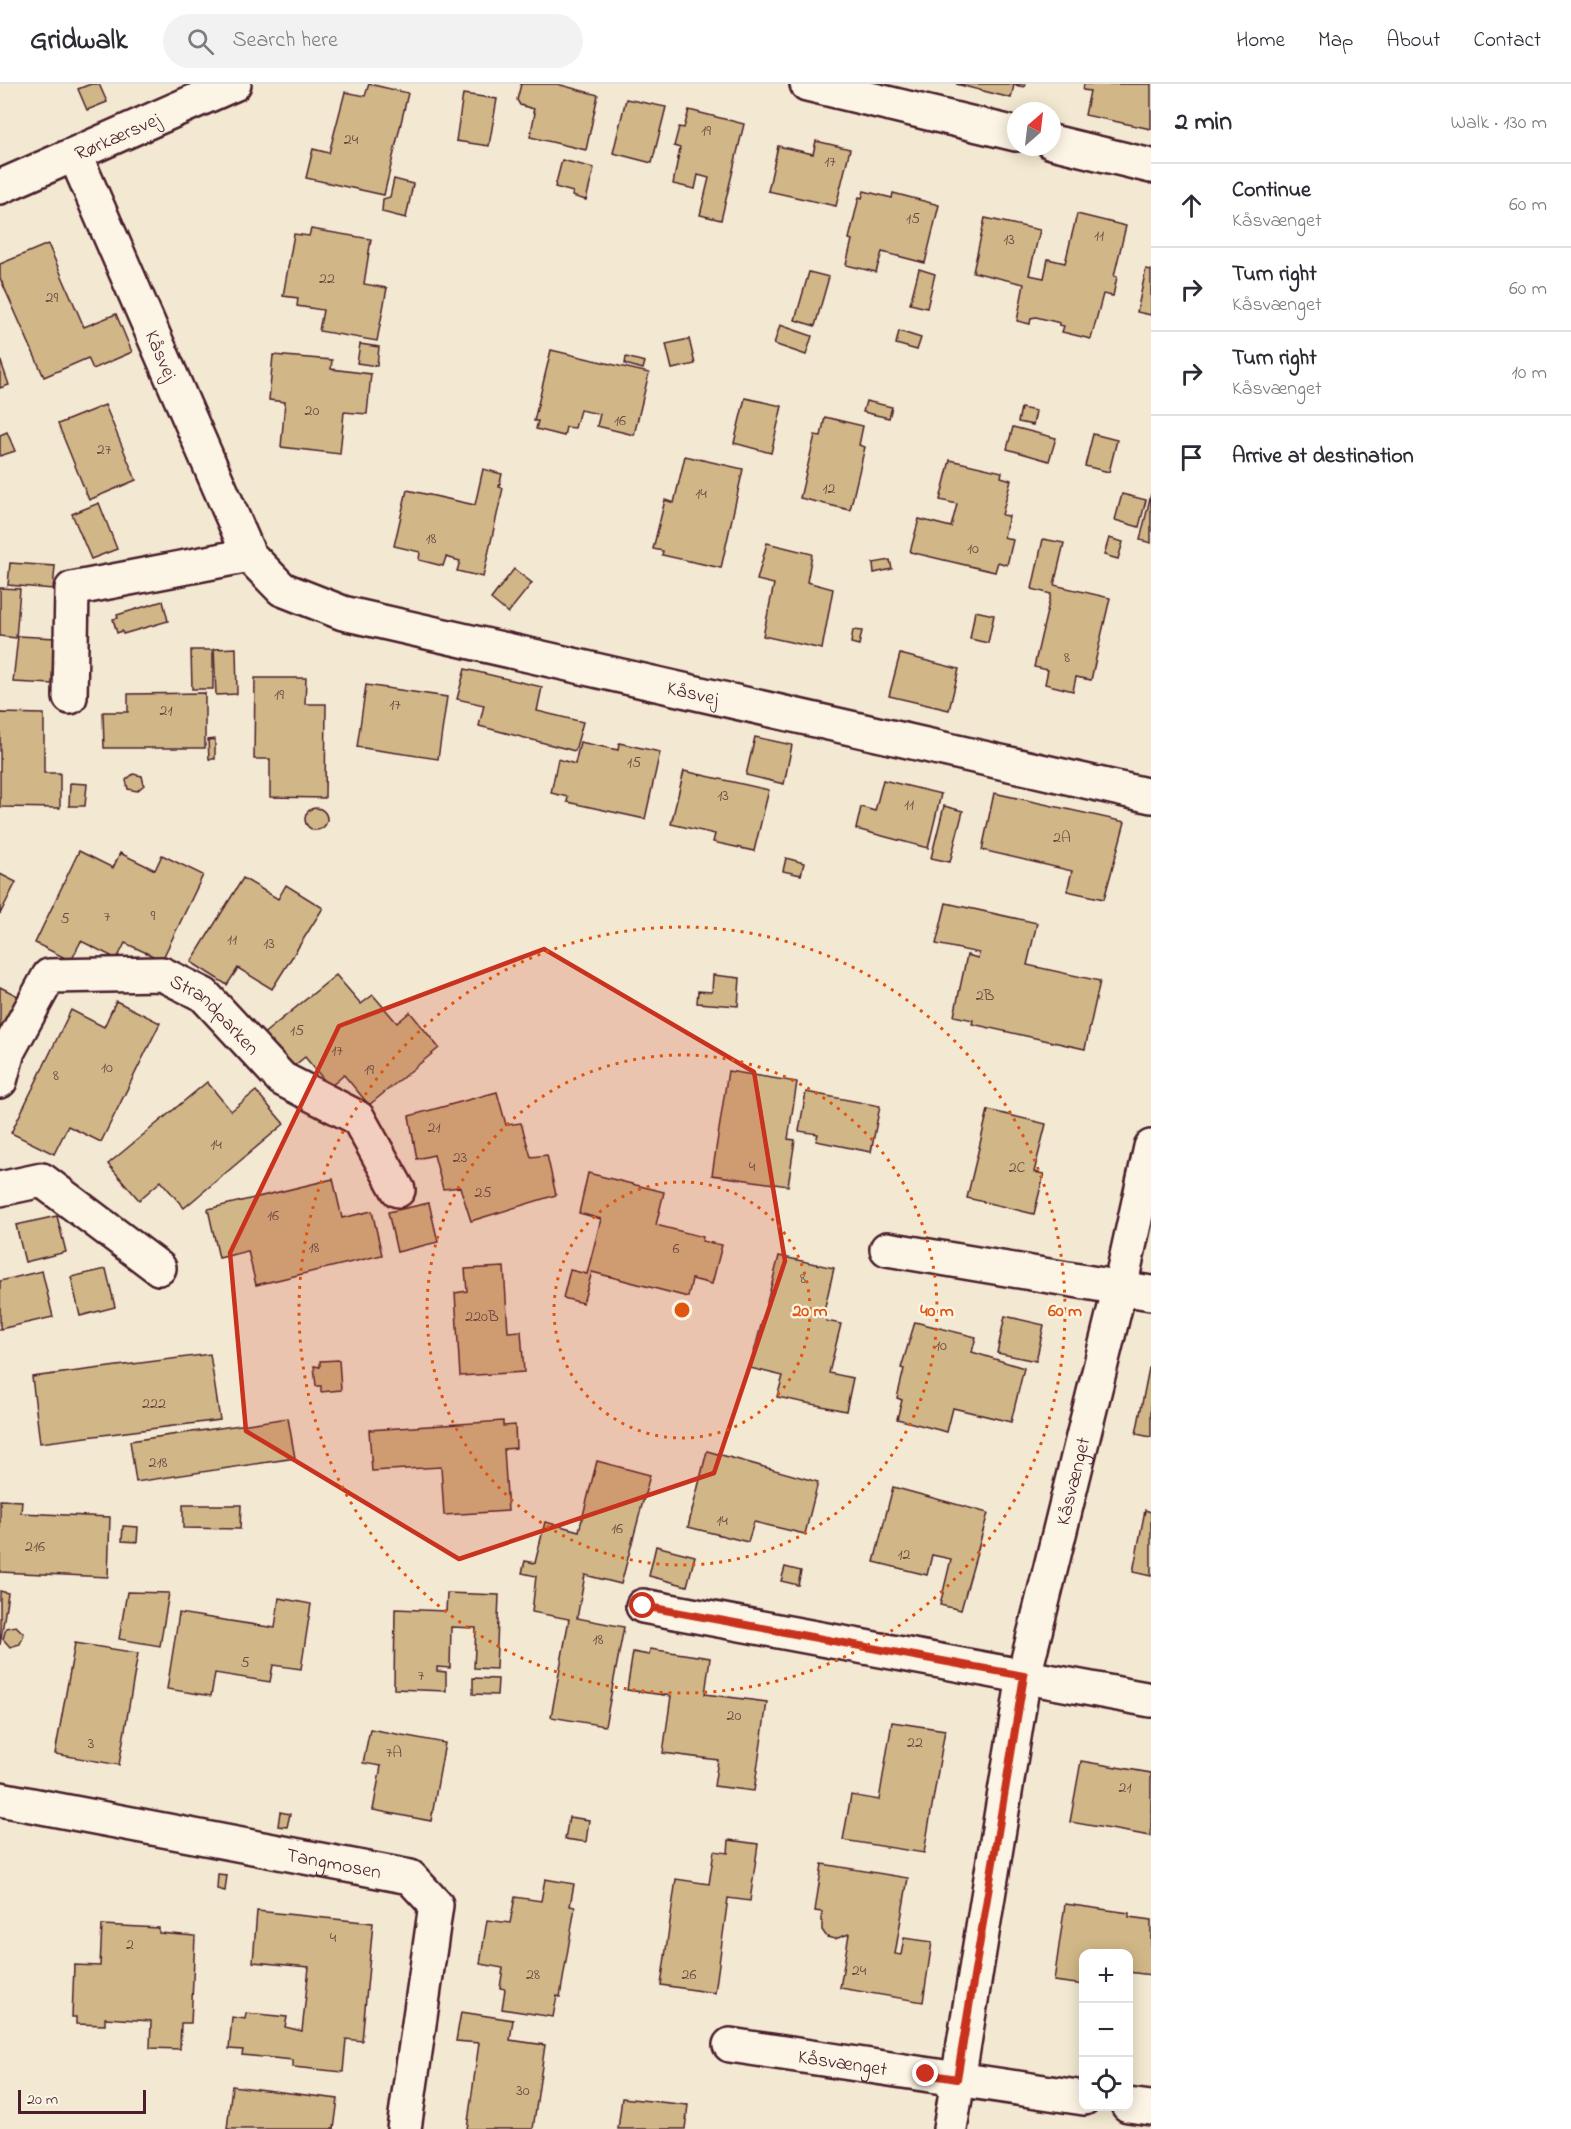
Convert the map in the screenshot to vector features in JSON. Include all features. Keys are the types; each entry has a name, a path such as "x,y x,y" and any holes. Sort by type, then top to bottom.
{"street":[{"name":"Rørkærsvej","path":"0,187 234,84"},
{"path":"807,84 1007,132"},
{"path":"1061,144 1151,166"},
{"name":"Kåsvej","path":"75,155 249,555 282,589 343,613 1151,796"},
{"path":"70,696 72,589 249,555"},
{"name":"Strandparken","path":"0,1081 8,1051 49,976 162,974 204,995 282,1079 358,1118 398,1190"},
{"name":"Kåsvænget","path":"951,2129 957,2079 1024,1676 1135,1290 1151,1147"},
{"path":"0,1189 42,1180 159,1268"},
{"path":"887,1249 1135,1290"},
{"path":"643,1606 1151,1700"},
{"name":"Tangmosen","path":"0,1798 410,1877 436,1905 404,2129"},
{"name":"Kåsvænget","path":"730,2045 1079,2097"},
{"path":"1133,2106 1151,2108"}],"highlighted area":[{"path":"544,949 754,1072 785,1261 714,1473 459,1559 246,1431 230,1253 339,1026"}],"building":[{"path":"91,84 99,84 107,102 87,110 78,89"},
{"path":"369,84 408,93 384,195 306,178 313,149 329,153 345,92 365,96"},
{"path":"521,84 557,84 598,95 586,150 530,137 535,113 534,109 520,105 517,100"},
{"path":"956,84 1025,84 1024,87 1014,85 1011,98"},
{"path":"1084,84 1151,84 1151,129 1085,115 1090,91 1083,90"},
{"path":"463,94 497,99 489,146 456,141"},
{"path":"626,99 666,107 652,163 613,153"},
{"path":"689,110 744,124 721,220 700,215 709,178 698,175 695,189 673,184 680,148 674,146 679,127 684,128"},
{"path":"816,141 850,149 836,206 768,191 778,146 813,154"},
{"path":"562,160 594,168 586,200 572,196 573,192 555,187"},
{"path":"394,179 413,184 406,218 382,212 383,199 390,197"},
{"path":"864,191 892,198 893,193 939,205 925,263 882,252 876,272 846,265 852,240 849,239 859,197 862,198"},
{"path":"1077,214 1126,226 1114,276 1117,277 1113,296 1103,294 1091,339 1062,332 1064,326 1059,325 1060,323 1036,317 1031,318 1030,324 1017,321 1024,284 973,272 985,218 1040,230 1029,275 1044,278 1048,259 1065,263"},
{"path":"311,229 371,239 364,284 387,288 377,341 319,331 323,310 297,306 298,298 283,296 294,234 309,236"},
{"path":"48,244 84,327 116,314 132,352 93,369 88,358 44,377 0,278 0,264"},
{"path":"919,269 935,274 927,308 910,304"},
{"path":"1146,269 1151,270 1151,315 1137,312"},
{"path":"809,272 829,277 815,326 795,320"},
{"path":"780,325 812,336 806,355 774,344"},
{"path":"899,331 921,338 917,350 896,344"},
{"path":"689,339 695,364 672,369 666,344"},
{"path":"360,344 379,347 377,366 357,363"},
{"path":"551,350 649,373 634,435 597,426 600,414 580,410 575,428 566,427 564,436 536,429 538,421 534,421"},
{"path":"273,355 332,360 331,369 371,374 367,414 344,412 340,454 281,447 285,402 269,400"},
{"path":"626,357 645,362 643,369 625,364"},
{"path":"0,359 9,385 0,388"},
{"path":"745,398 782,406 771,453 734,443"},
{"path":"866,401 892,407 889,418 863,412"},
{"path":"105,405 136,480 89,500 58,424"},
{"path":"1021,408 1036,411 1033,425 1018,422"},
{"path":"825,417 863,426 859,445 865,447 850,510 800,498 815,435 821,436"},
{"path":"1013,427 1056,438 1049,461 1007,449"},
{"path":"7,432 15,451 0,456 0,435"},
{"path":"1093,434 1117,440 1109,472 1085,466"},
{"path":"685,456 743,469 721,568 662,555 663,551 653,549 665,500 674,503"},
{"path":"950,460 1002,472 1001,477 1011,480 1002,515 1009,516 1004,537 1013,540 1007,565 998,562 995,572 910,552 919,519 951,527 957,504 940,500"},
{"path":"483,469 502,474 499,487 503,488 483,577 457,571 460,561 446,557 443,566 419,560 420,552 394,546 407,490 475,505"},
{"path":"1122,494 1146,500 1139,527 1115,520"},
{"path":"1151,494 1151,543 1140,540"},
{"path":"99,503 117,549 91,559 72,514"},
{"path":"1109,538 1123,542 1118,559 1104,555"},
{"path":"1043,539 1064,543 1054,585 1110,598 1091,680 1076,677 1073,691 1045,684 1048,670 1034,667 1051,594 1032,589"},
{"path":"767,543 812,554 807,582 833,589 822,649 763,636 774,584 757,580"},
{"path":"890,560 892,569 874,573 873,563"},
{"path":"10,563 55,566 53,589 8,585"},
{"path":"514,569 532,583 508,613 491,599"},
{"path":"0,588 20,589 16,638 0,636"},
{"path":"163,601 168,621 123,634 122,631 117,633 113,619 118,618 117,615"},
{"path":"975,611 994,615 988,643 970,639"},
{"path":"853,630 862,631 859,645 851,643"},
{"path":"18,636 56,638 53,684 13,682"},
{"path":"236,648 237,694 216,695 214,649"},
{"path":"191,650 213,650 213,689 192,689"},
{"path":"900,654 959,669 949,710 889,696"},
{"path":"465,669 542,687 537,711 583,722 575,751 479,726 484,705 457,699"},
{"path":"255,678 306,678 305,704 326,704 325,798 270,797 270,759 254,759"},
{"path":"366,685 447,697 438,759 357,747"},
{"path":"205,693 205,748 104,748 103,712 128,712 128,694"},
{"path":"0,713 44,714 44,773 60,773 60,808 0,807"},
{"path":"755,737 792,745 784,784 746,775"},
{"path":"215,739 215,759 209,759 208,740"},
{"path":"580,742 618,750 619,743 660,752 645,819 567,802 568,797 551,793 558,759 575,764"},
{"path":"684,771 769,790 754,851 713,842 715,834 671,824"},
{"path":"133,774 142,776 144,785 137,791 128,789 126,780"},
{"path":"883,780 941,794 928,848 856,829 861,807 875,811"},
{"path":"70,783 87,784 85,806 69,806"},
{"path":"994,793 1125,822 1104,899 1067,891 1072,871 982,850"},
{"path":"944,806 963,811 950,862 931,858"},
{"path":"316,808 324,811 327,819 324,827 316,830 308,827 305,819 308,811"},
{"path":"79,851 113,868 120,853 155,870 162,855 203,875 162,960 125,943 117,959 81,941 71,961 35,943"},
{"path":"786,858 804,863 801,875 783,871"},
{"path":"0,874 16,882 0,914"},
{"path":"243,878 278,899 286,885 323,908 272,989 238,968 227,985 191,962"},
{"path":"946,903 1037,923 1027,965 1100,981 1085,1049 972,1024 973,1020 954,1016 967,955 978,958 979,953 936,944"},
{"path":"336,975 361,1004 373,995 397,1023 410,1012 439,1048 369,1105 344,1075 330,1087 305,1057 290,1069 262,1035"},
{"path":"713,975 740,978 738,1006 697,1003 698,991 712,992"},
{"path":"0,987 18,996 0,1031"},
{"path":"116,1001 160,1023 101,1142 68,1126 54,1154 11,1133 71,1010 104,1027"},
{"path":"728,1071 797,1082 788,1139 795,1140 788,1186 712,1175"},
{"path":"207,1082 231,1111 256,1091 284,1124 184,1208 161,1181 139,1200 108,1164"},
{"path":"497,1092 506,1125 521,1123 531,1157 547,1155 556,1195 471,1221 460,1187 443,1189 434,1155 417,1159 409,1116"},
{"path":"806,1092 880,1106 871,1152 816,1141 818,1134 799,1131"},
{"path":"988,1110 1046,1124 1034,1172 1044,1174 1034,1214 967,1198"},
{"path":"588,1173 664,1192 656,1225 703,1237 702,1241 722,1245 712,1284 692,1279 688,1297 592,1272 583,1303 563,1298 570,1270 587,1274 601,1219 579,1213"},
{"path":"333,1179 342,1218 372,1211 382,1255 256,1285 248,1251 219,1258 208,1209"},
{"path":"429,1203 438,1242 397,1252 388,1212"},
{"path":"57,1216 66,1252 25,1262 16,1225"},
{"path":"779,1256 834,1268 824,1311 828,1312 826,1321 841,1324 829,1373 853,1378 846,1411 777,1397 783,1376 750,1368"},
{"path":"504,1267 508,1332 521,1331 524,1372 460,1376 455,1293 467,1291 465,1269"},
{"path":"106,1269 115,1307 80,1316 71,1277"},
{"path":"42,1271 53,1317 0,1329 0,1281"},
{"path":"1005,1316 1044,1325 1036,1361 997,1353"},
{"path":"915,1322 976,1337 972,1352 1024,1368 1011,1422 953,1408 947,1432 897,1419 902,1400 897,1398 904,1369 901,1368"},
{"path":"210,1354 220,1420 40,1443 32,1377"},
{"path":"339,1360 341,1390 321,1392 321,1386 316,1386 314,1366 320,1367 320,1361"},
{"path":"1149,1368 1151,1368 1151,1437 1136,1434"},
{"path":"288,1418 295,1458 136,1482 130,1441"},
{"path":"503,1421 503,1426 515,1425 516,1448 504,1449 508,1511 444,1515 441,1467 372,1471 369,1430"},
{"path":"707,1451 818,1482 805,1534 754,1522 748,1542 688,1527"},
{"path":"597,1461 650,1475 621,1584 585,1575 577,1618 624,1627 605,1726 551,1717 569,1619 532,1612 536,1576 522,1573 525,1561 535,1563 545,1522 579,1531"},
{"path":"893,1487 988,1513 961,1610 940,1605 951,1559 932,1555 927,1575 874,1562"},
{"path":"0,1500 22,1501 21,1513 110,1517 108,1577 0,1572"},
{"path":"183,1505 241,1505 240,1529 183,1528"},
{"path":"1145,1510 1151,1512 1151,1576 1133,1572"},
{"path":"123,1526 138,1527 137,1542 122,1541"},
{"path":"656,1546 695,1556 687,1586 649,1576"},
{"path":"785,1567 801,1571 798,1585 781,1581"},
{"path":"0,1591 8,1593 0,1645"},
{"path":"127,1592 169,1593 160,1646 119,1639"},
{"path":"447,1593 499,1595 496,1669 474,1668 476,1628 451,1627 450,1668 437,1667 437,1671 446,1672 446,1691 394,1689 395,1609 446,1611"},
{"path":"279,1598 311,1604 301,1669 273,1665 270,1682 215,1673 211,1696 167,1689 179,1613 275,1628"},
{"path":"16,1626 24,1634 20,1644 10,1647 3,1639 6,1628"},
{"path":"75,1643 138,1653 119,1765 55,1754"},
{"path":"650,1649 710,1658 705,1694 767,1702 754,1791 714,1786 718,1760 663,1753 671,1696 627,1690 633,1652 649,1655"},
{"path":"473,1678 498,1679 497,1695 473,1694"},
{"path":"892,1722 945,1730 924,1853 843,1840 851,1795 879,1800"},
{"path":"370,1729 445,1743 431,1821 373,1810 381,1766 363,1763"},
{"path":"1081,1761 1151,1773 1151,1836 1070,1822"},
{"path":"280,1812 290,1814 287,1827 278,1826"},
{"path":"569,1817 589,1820 586,1842 565,1839"},
{"path":"729,1840 758,1844 750,1901 728,1898 715,1993 661,1985 676,1879 709,1884 714,1851 728,1853"},
{"path":"822,1864 908,1878 895,1954 901,1955 904,1938 932,1942 923,2002 840,1988 849,1934 835,1939 827,1937 822,1930 822,1912 815,1911"},
{"path":"218,1874 227,1875 225,1891 217,1889"},
{"path":"545,1879 574,1884 570,1906 575,1907 560,1997 557,1996 553,2017 502,2009 505,1989 500,1988 503,1968 480,1964 487,1920 510,1923 515,1897 541,1901"},
{"path":"1065,1904 1129,1913 1129,1917 1151,1920 1151,1975 1133,1973 1133,1949 1079,1949 1079,1984 1054,1981"},
{"path":"257,1911 373,1923 362,2041 346,2039 343,2072 293,2067 293,2060 242,2055 243,2050 229,2049 232,2017 245,2019 246,2013 287,2017 285,2027 302,2031 309,1967 253,1962"},
{"path":"102,1925 159,1928 159,1933 195,1936 191,2023 181,2023 180,2049 150,2048 151,2021 105,2018 105,2025 76,2024 76,2017 72,2017 74,1965 100,1966"},
{"path":"461,2012 513,2020 510,2040 545,2045 533,2129 467,2129 479,2043 456,2041"},
{"path":"232,2086 338,2099 334,2129 227,2129"},
{"path":"622,2098 688,2105 685,2129 618,2129"}],"route":[{"path":"643,1606 1024,1676 957,2079 926,2074"}]}
